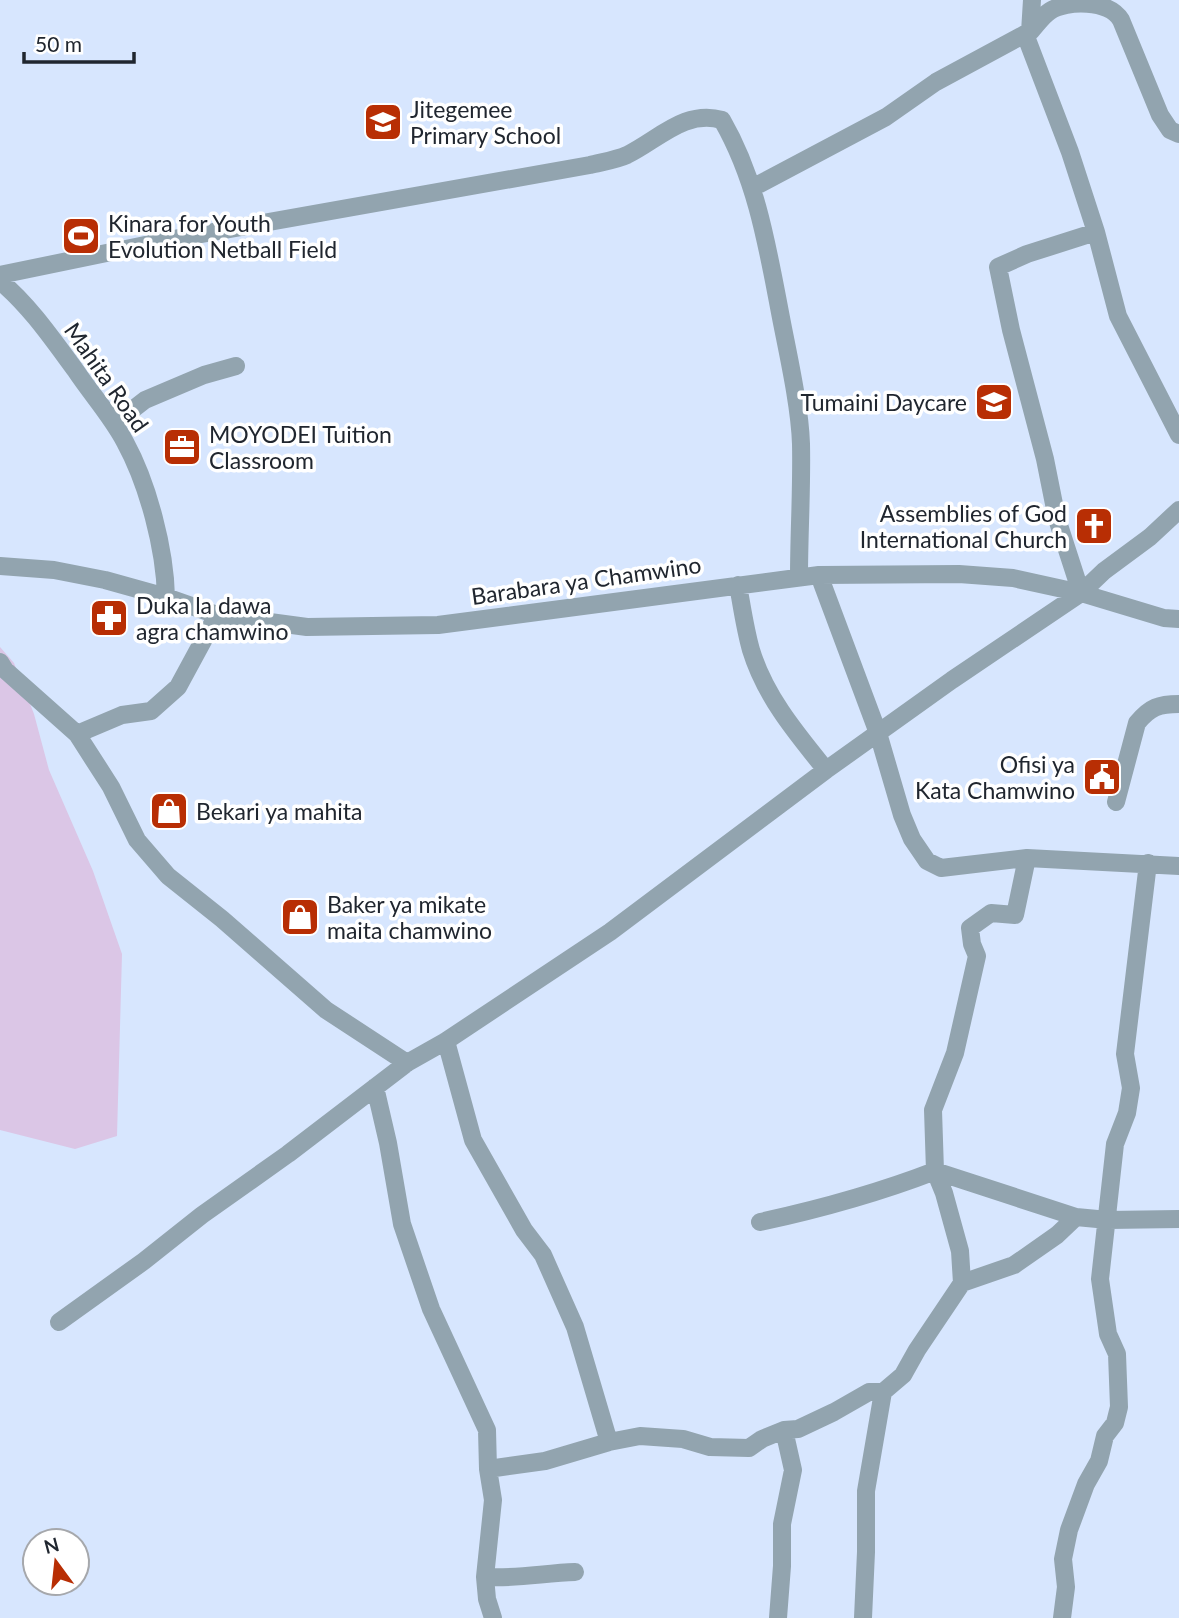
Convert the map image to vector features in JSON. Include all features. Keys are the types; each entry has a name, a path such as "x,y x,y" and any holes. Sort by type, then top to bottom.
{"street":[{"path":"1032,0 1027,33 1096,232 1118,316 1179,435"},
{"path":"752,188 887,117 936,82 1027,33 1051,10 1076,4 1097,4 1114,10 1121,20 1160,115 1170,130 1179,134"},
{"path":"0,275 180,238 590,165 626,155 680,124 702,117 722,120 732,137 752,188 785,337 801,442 799,577"},
{"path":"1081,593 1057,519 1045,459 1010,330 998,267 1027,254 1096,232"},
{"name":"Mahita Road","path":"0,281 15,294 58,346 126,443 145,491 165,575 166,597"},
{"path":"114,424 145,400 192,380 236,366"},
{"path":"59,1322 407,1063 446,1041 610,932 826,770 1081,593 1179,510"},
{"name":"Barabara ya Chamwino","path":"0,566 54,570 105,580 217,615 307,627 438,625 818,575 959,574 1013,578 1081,593 1164,618 1179,619"},
{"path":"818,575 878,733 902,815 912,839 927,861 941,868 1027,858 1179,866"},
{"path":"738,585 751,650 761,677 789,724 826,770"},
{"path":"77,734 122,715 151,711 178,687 217,615"},
{"path":"0,662 5,670 77,734 111,787 138,840 168,876 222,919 326,1010 407,1063"},
{"path":"1116,802 1137,723 1146,712 1158,704 1179,704"},
{"path":"962,1283 960,1251 935,1171 933,1110 955,1053 977,956 970,928 991,913 1015,915 1027,858"},
{"path":"1062,1618 1066,1587 1063,1559 1069,1530 1086,1484 1099,1461 1105,1436 1115,1423 1119,1407 1117,1354 1108,1334 1100,1279 1115,1144 1127,1113 1131,1088 1125,1054 1148,863"},
{"path":"446,1041 473,1140 524,1230 543,1255 575,1327 609,1442"},
{"path":"374,1087 388,1143 402,1224 431,1309 487,1430 488,1469 493,1500 485,1577 487,1599 493,1618"},
{"path":"760,1222 821,1209 897,1186 935,1171 1076,1217 1108,1220 1179,1219"},
{"path":"488,1469 545,1461 640,1436 682,1439 710,1447 749,1448 784,1430 798,1429 869,1392 883,1392 903,1376 917,1350 962,1283 1014,1265 1057,1235 1076,1217"},
{"path":"863,1618 866,1491 883,1392"},
{"path":"778,1618 782,1524 793,1470 784,1430"},
{"path":"485,1577 506,1578 527,1574 575,1572"}],"shaded area":[{"name":"Kinara for Youth Evolution Netball Field","path":"95,225 98,241 66,248 63,232"},
{"path":"0,647 14,663 34,714 49,770 93,871 122,954 117,1136 75,1149 0,1130"}],"place":[{"name":"Jitegemee Primary School","path":"383,122"},
{"name":"Kinara for Youth Evolution Netball Field","path":"81,236"},
{"name":"Tumaini Daycare","path":"994,402"},
{"name":"MOYODEI Tuition Classroom","path":"182,447"},
{"name":"Assemblies of God International Church","path":"1094,526"},
{"name":"Duka la dawa agra chamwino","path":"109,618"},
{"name":"Ofisi ya Kata Chamwino","path":"1102,777"},
{"name":"Bekari ya mahita","path":"169,811"},
{"name":"Baker ya mikate maita chamwino","path":"300,917"}]}
